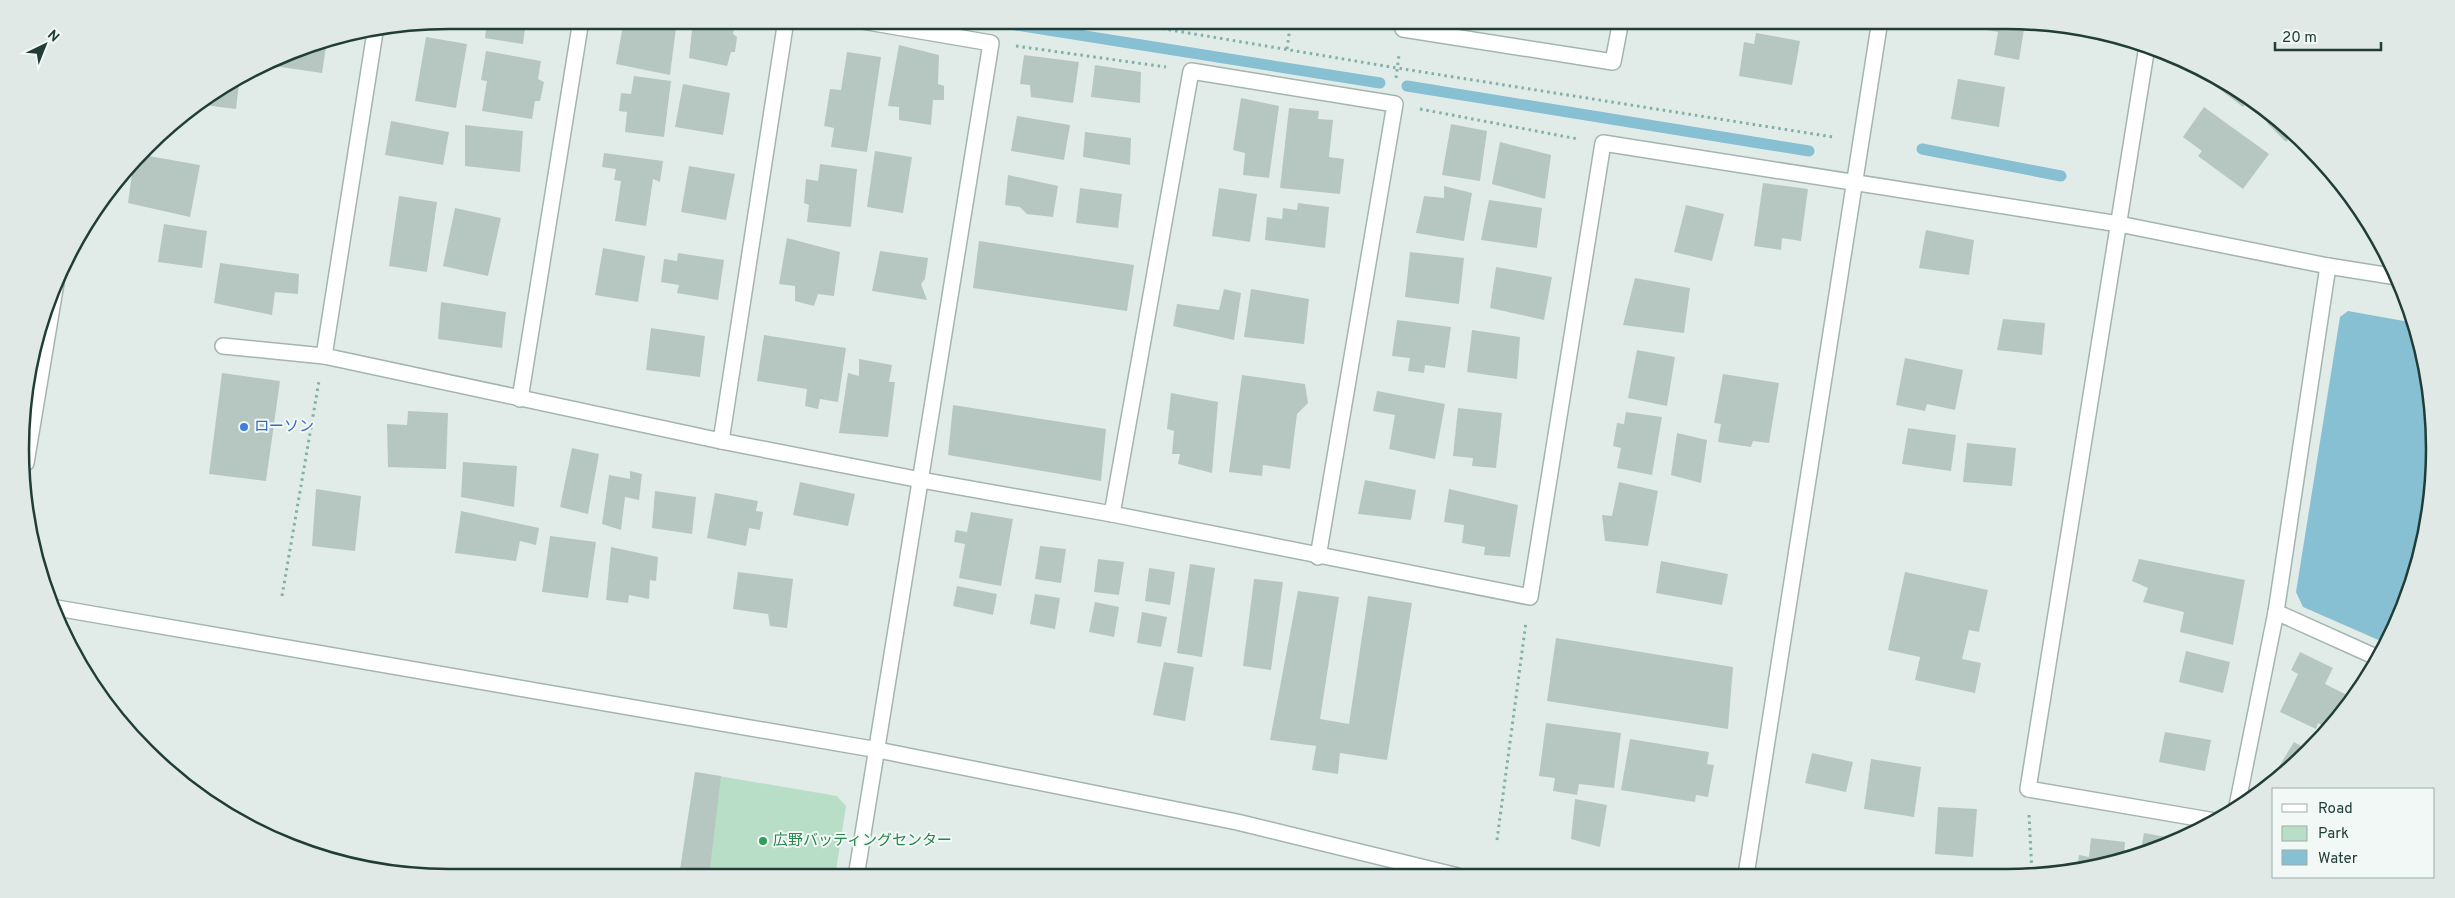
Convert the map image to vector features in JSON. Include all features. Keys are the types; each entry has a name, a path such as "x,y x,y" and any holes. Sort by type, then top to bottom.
{"street":[{"path":"520,399 580,29"},
{"path":"721,441 785,29"},
{"path":"857,869 991,43 909,29"},
{"path":"1432,29 1614,62 1620,29"},
{"path":"1747,869 1879,29"},
{"path":"324,356 374,36"},
{"path":"2147,53 2028,789 2206,818"},
{"path":"1112,514 1191,71 1395,104 1318,557"},
{"path":"223,346 324,356 721,441 921,480 1112,514 1318,557 1530,597 1603,143 2119,224 2328,266 2389,276"},
{"path":"2239,798 2276,612 2328,266"},
{"path":"29,444 51,315"},
{"path":"60,609 878,750 1237,822 1429,869"},
{"path":"2276,612 2372,655"}],"path":[{"path":"1166,29 1397,68 1834,137"},
{"path":"1287,49 1290,29"},
{"path":"1403,29 1397,68 1395,104 1603,143"},
{"path":"991,43 1191,71"},
{"path":"282,596 324,356"},
{"path":"1497,840 1530,597"},
{"path":"2028,789 2032,868"}],"green space":[{"name":"広野バッティングセンター","path":"695,772 837,796 846,806 836,869 680,869"}],"water":[{"path":"2348,311 2406,321 2423,394 2426,449 2423,504 2412,558 2404,584 2380,641 2303,607 2296,592 2340,317"}],"building":[{"path":"486,29 525,29 523,44 485,38"},
{"path":"622,29 676,29 670,75 616,64"},
{"path":"692,29 734,29 733,34 737,37 735,52 731,52 727,66 689,58"},
{"path":"1980,29 2024,30 2019,60 1994,55 1998,32"},
{"path":"1756,33 1800,41 1792,85 1739,76 1744,42 1754,44"},
{"path":"426,37 467,44 456,108 415,101"},
{"path":"899,45 939,55 938,84 944,86 944,100 933,100 931,125 899,120 899,107 888,106"},
{"path":"326,47 322,73 276,66"},
{"path":"486,51 541,61 538,79 544,82 540,101 535,101 532,119 482,111 487,81 481,80"},
{"path":"847,52 881,57 867,152 831,147 834,128 824,126 830,89 841,90"},
{"path":"1024,55 1079,62 1073,103 1031,97 1030,85 1020,84"},
{"path":"1095,65 1141,72 1140,103 1091,97"},
{"path":"634,76 671,81 664,137 625,132 627,112 619,111 621,93 631,94"},
{"path":"1958,79 2005,87 1999,127 1951,119"},
{"path":"683,84 730,93 723,135 675,127"},
{"path":"239,85 236,109 208,106"},
{"path":"2219,87 2245,104 2243,107"},
{"path":"1241,98 1279,106 1269,178 1243,175 1245,153 1233,150"},
{"path":"2204,107 2269,154 2243,189 2198,156 2202,151 2183,137"},
{"path":"1289,108 1319,111 1318,119 1333,120 1329,157 1344,159 1340,194 1280,188"},
{"path":"1017,116 1070,125 1064,160 1011,151"},
{"path":"391,121 449,132 443,165 385,155"},
{"path":"2268,121 2289,139 2286,142 2267,123"},
{"path":"1451,124 1487,131 1480,181 1442,175"},
{"path":"465,125 523,131 520,172 465,166"},
{"path":"1085,132 1131,138 1130,165 1083,157"},
{"path":"1500,142 1551,155 1545,199 1492,184"},
{"path":"875,151 912,157 903,213 867,207"},
{"path":"604,153 663,161 660,182 653,179 646,226 615,221 621,181 614,180 616,169 602,167"},
{"path":"148,156 200,165 190,217 128,203 132,173"},
{"path":"820,164 857,169 851,227 807,222 809,205 804,203 806,179 818,181"},
{"path":"689,166 735,174 726,220 681,212"},
{"path":"1008,175 1058,186 1053,217 1027,214 1020,207 1005,205"},
{"path":"1763,183 1808,189 1801,241 1782,238 1781,250 1754,246"},
{"path":"1444,186 1472,193 1464,241 1416,233 1424,196 1444,198"},
{"path":"1080,188 1122,194 1118,228 1076,223"},
{"path":"1219,188 1257,194 1250,242 1212,236"},
{"path":"399,196 437,202 427,272 389,266"},
{"path":"1489,200 1542,208 1537,248 1481,240"},
{"path":"1298,203 1329,207 1325,248 1265,240 1267,217 1282,219 1283,208 1297,210"},
{"path":"1686,205 1724,214 1712,261 1674,252"},
{"path":"455,208 501,218 488,276 443,266"},
{"path":"164,224 207,231 202,268 158,262"},
{"path":"1926,230 1974,240 1969,275 1919,268"},
{"path":"787,238 840,252 834,296 818,294 814,306 795,301 795,286 779,284"},
{"path":"979,241 1134,265 1127,311 973,288"},
{"path":"603,248 645,256 638,302 595,295"},
{"path":"880,251 928,258 925,279 921,284 927,300 872,291"},
{"path":"1410,252 1464,258 1459,304 1405,297"},
{"path":"678,253 724,260 718,300 677,293 679,285 661,282 664,259 677,261"},
{"path":"220,263 299,274 298,294 275,292 272,315 214,303"},
{"path":"1496,267 1552,277 1544,320 1490,308"},
{"path":"1635,278 1690,288 1684,333 1623,325"},
{"path":"1224,289 1241,293 1234,340 1173,326 1177,304 1219,310"},
{"path":"1251,289 1309,299 1304,344 1244,337"},
{"path":"441,302 506,312 502,348 438,339"},
{"path":"2003,319 2045,323 2042,355 1997,350"},
{"path":"1397,320 1451,327 1445,368 1425,365 1424,373 1408,371 1410,358 1392,356"},
{"path":"651,328 705,336 700,377 646,370"},
{"path":"1472,330 1520,337 1517,379 1467,372"},
{"path":"764,335 846,348 838,402 820,399 818,409 805,406 807,389 757,381"},
{"path":"1637,350 1675,357 1667,406 1628,398"},
{"path":"1905,358 1963,370 1955,410 1927,404 1925,411 1896,405"},
{"path":"859,359 892,365 889,382 895,382 888,437 839,433 848,373 859,376"},
{"name":"ローソン","path":"222,373 280,381 266,481 209,474"},
{"path":"1723,374 1779,383 1769,443 1753,441 1751,447 1718,442 1721,424 1714,423"},
{"path":"1242,375 1305,384 1308,403 1297,414 1290,469 1263,465 1262,476 1229,472"},
{"path":"1377,391 1445,404 1435,459 1389,449 1395,415 1373,411"},
{"path":"1171,393 1218,402 1212,473 1178,464 1180,454 1172,454 1174,431 1167,429"},
{"path":"953,405 1106,429 1101,481 948,455"},
{"path":"1458,408 1502,413 1496,468 1472,466 1473,458 1453,456"},
{"path":"408,411 448,413 446,469 388,467 387,424 407,425"},
{"path":"1626,412 1662,417 1652,475 1617,468 1621,448 1613,446 1617,423 1624,424"},
{"path":"1908,428 1956,435 1951,471 1902,464"},
{"path":"1677,433 1707,440 1701,483 1671,475"},
{"path":"1967,443 2016,448 2012,486 1963,482"},
{"path":"572,448 599,454 588,514 560,507"},
{"path":"463,462 517,466 514,507 461,497"},
{"path":"630,471 642,474 639,500 625,497 621,530 602,524 609,475 630,479"},
{"path":"1365,480 1416,490 1411,520 1358,514"},
{"path":"800,482 855,494 848,526 793,515"},
{"path":"1619,482 1658,491 1648,546 1605,541 1602,515 1612,516"},
{"path":"316,489 361,496 355,551 312,546"},
{"path":"1449,489 1518,505 1510,557 1484,555 1485,547 1462,543 1464,525 1444,522"},
{"path":"655,491 696,497 692,534 652,528"},
{"path":"715,493 758,501 756,511 763,512 760,530 749,528 746,546 707,538"},
{"path":"461,511 539,528 536,545 520,541 516,561 455,553"},
{"path":"971,512 1013,519 1001,586 959,578 965,544 954,542 956,530 967,532"},
{"path":"550,536 596,542 588,598 542,592"},
{"path":"1040,546 1066,549 1061,583 1035,579"},
{"path":"611,547 658,557 656,581 650,580 649,599 629,595 628,603 606,600"},
{"path":"1098,559 1124,562 1119,595 1094,592"},
{"path":"2139,559 2245,580 2233,645 2180,632 2184,612 2143,602 2148,588 2132,581"},
{"path":"1661,561 1728,574 1722,605 1656,593"},
{"path":"1190,564 1215,568 1202,657 1177,653"},
{"path":"1149,568 1175,572 1170,605 1145,601"},
{"path":"738,572 793,579 787,628 770,626 768,614 733,609"},
{"path":"1905,572 1988,590 1979,632 1969,630 1962,659 1981,663 1975,693 1915,680 1920,657 1888,650"},
{"path":"1254,579 1283,582 1271,670 1243,666"},
{"path":"957,586 997,594 993,615 953,606"},
{"path":"1298,591 1339,597 1320,719 1349,724 1368,596 1412,603 1387,760 1340,753 1338,774 1312,770 1316,746 1270,740"},
{"path":"1035,594 1060,598 1055,629 1030,624"},
{"path":"1095,602 1119,607 1114,637 1089,632"},
{"path":"1142,612 1167,617 1161,647 1137,643"},
{"path":"1556,638 1733,667 1728,729 1547,701"},
{"path":"2186,651 2230,662 2223,693 2179,682"},
{"path":"2300,652 2333,668 2325,684 2346,695 2322,725 2318,723 2316,729 2280,712 2298,674 2291,670"},
{"path":"1164,662 1194,667 1185,721 1153,715"},
{"path":"1546,723 1621,733 1614,788 1579,784 1577,795 1553,791 1555,778 1539,776"},
{"path":"2165,732 2211,740 2205,771 2159,762"},
{"path":"1630,739 1709,752 1707,764 1714,765 1708,797 1696,795 1695,802 1621,790"},
{"path":"2294,742 2302,747 2283,765 2277,770"},
{"path":"1812,753 1853,762 1846,792 1805,783"},
{"path":"1871,759 1921,767 1914,817 1864,809"},
{"path":"695,772 721,776 710,869 680,869"},
{"path":"1575,799 1607,805 1600,847 1571,839"},
{"path":"1938,807 1977,809 1973,857 1935,854"},
{"path":"2144,833 2167,837 2142,847"},
{"path":"2091,838 2125,842 2124,852 2078,863 2079,855 2089,857"}],"waterway":[{"path":"1041,29 1380,83"},
{"path":"1407,86 1809,151"},
{"path":"1922,149 2061,176"}],"place":[{"name":"ローソン","path":"244,427"},
{"name":"広野バッティングセンター","path":"763,841"}]}
